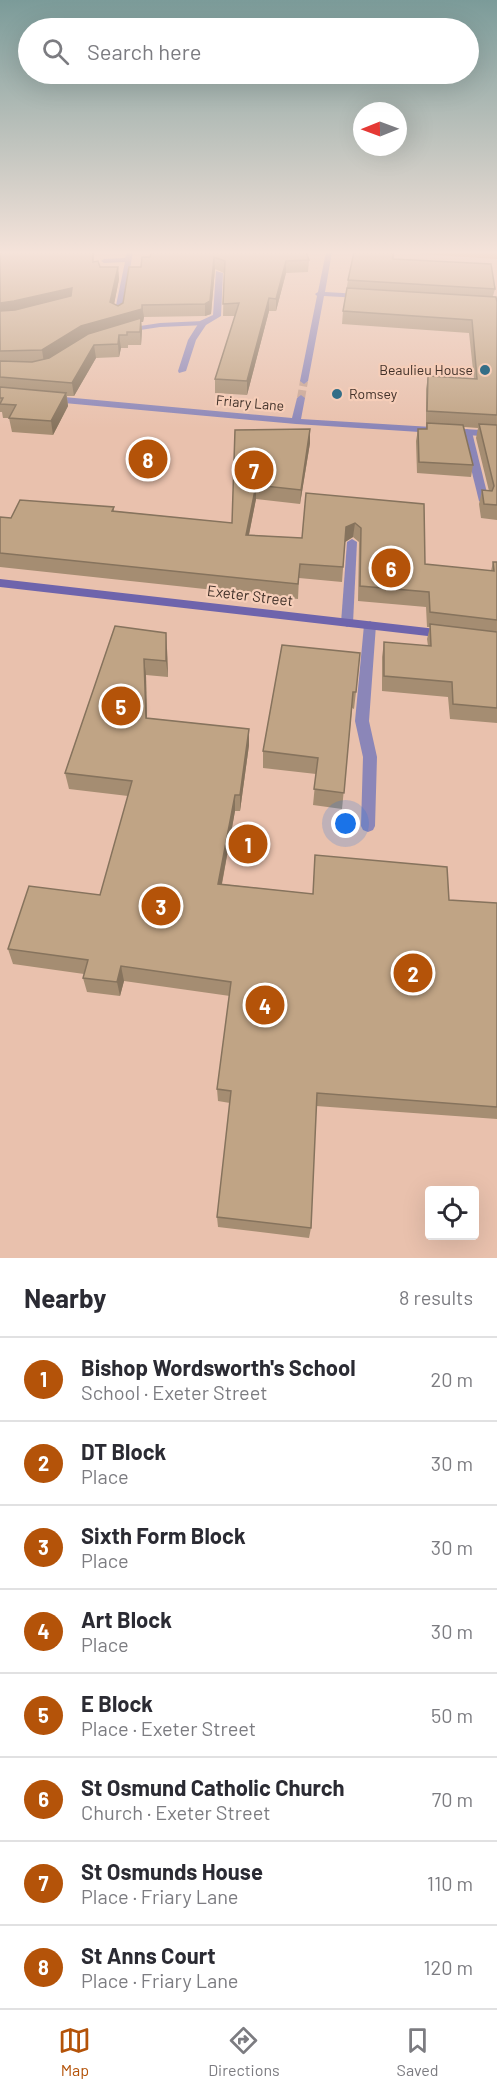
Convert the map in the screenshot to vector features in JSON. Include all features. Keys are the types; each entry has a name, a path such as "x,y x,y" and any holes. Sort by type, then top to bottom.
{"street":[{"path":"118,311 116,318 121,332 160,325 203,323 217,316 217,311"},
{"path":"304,381 316,311"},
{"path":"182,371 192,340 203,323"},
{"name":"Friary Lane","path":"37,398 296,421 497,434"},
{"path":"296,421 301,398"},
{"path":"467,432 484,501"},
{"path":"347,623 352,542"},
{"name":"Exeter Street","path":"0,583 462,636"},
{"path":"368,826 370,757 362,722 370,625"}],"building":[{"path":"0,311 136,311 81,326 42,350 0,351"},
{"path":"237,311 266,311 247,381 215,379"},
{"path":"343,311 497,311 497,415 427,411 428,376 477,379 472,320"},
{"path":"141,318 140,332 127,332 127,335 119,335 118,344 94,345 72,383 0,377 0,361 32,362 49,358 88,334"},
{"path":"0,387 66,393 51,421 9,418 16,405 0,404 3,398 0,398"},
{"path":"427,423 463,425 473,465 419,462 418,429 427,429"},
{"path":"479,424 497,425 497,505 484,504 482,490 492,491 494,486"},
{"path":"310,429 301,490 256,485 246,535 302,538 306,493 424,504 425,564 494,571 493,562 497,562 497,620 430,612 429,592 360,586 361,528 355,523 346,527 343,567 300,564 298,584 0,553 0,517 11,518 20,500 114,507 112,511 232,523 235,430"},
{"path":"430,624 497,632 497,708 453,704 452,682 384,676 384,642 431,646"},
{"path":"115,626 166,633 166,661 144,659 146,718 249,729 240,795 235,795 218,884 313,894 315,855 447,867 449,900 497,903 497,1107 317,1093 311,1228 217,1217 231,1091 217,1089 231,982 121,966 117,982 83,978 88,960 8,949 29,886 100,895 132,781 65,773"},
{"path":"282,645 360,653 356,692 353,692 344,793 314,789 318,758 263,751"}],"tunnel":[{"path":"301,398 304,381"}],"place":[{"name":"Beaulieu House","path":"485,370"},
{"name":"Romsey","path":"337,394"},
{"name":"St Anns Court","path":"148,459"},
{"name":"St Osmunds House","path":"254,470"},
{"name":"St Osmund Catholic Church","path":"391,568"},
{"name":"E Block","path":"121,706"},
{"name":"Bishop Wordsworth's School","path":"248,844"},
{"name":"Sixth Form Block","path":"161,906"},
{"name":"DT Block","path":"413,973"},
{"name":"Art Block","path":"265,1005"}]}
